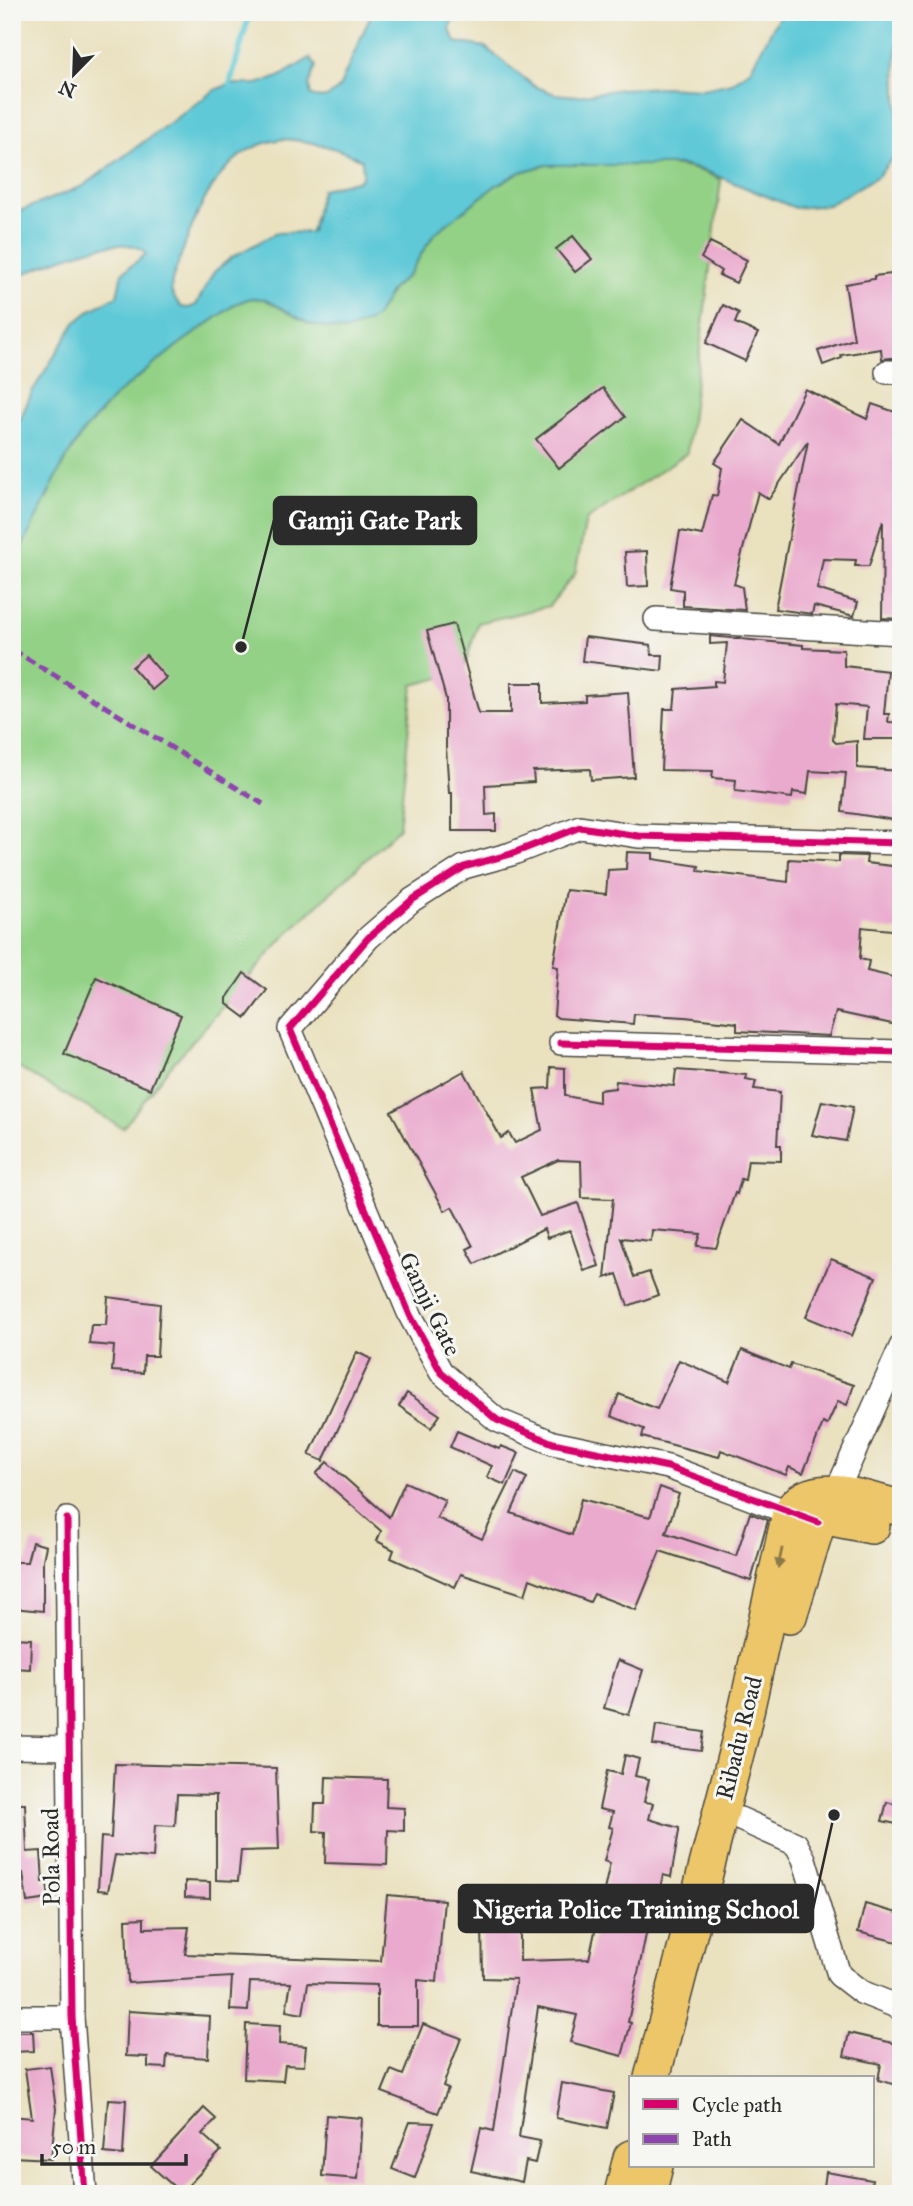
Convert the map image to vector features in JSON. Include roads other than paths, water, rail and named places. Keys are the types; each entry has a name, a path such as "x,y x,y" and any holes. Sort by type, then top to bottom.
{"main road":[{"path":"821,1513 901,1508"},
{"path":"821,1513 901,1532"},
{"path":"676,2076 785,1629 821,1513"},
{"name":"Ribadu Road","path":"653,2076 741,1734 821,1513"},
{"path":"622,2194 629,2166"},
{"path":"648,2194 654,2168"}],"street":[{"path":"656,619 901,634"},
{"name":"Gamji Gate","path":"821,1513 668,1467 553,1443 497,1420 440,1372 410,1315 290,1029 368,938 412,900 464,867 511,854 580,827 638,836 901,843"},
{"path":"561,1043 901,1052"},
{"path":"821,1513 901,1347"},
{"name":"Pola Road","path":"67,1519 72,2017 85,2194"},
{"path":"12,1747 69,1748"},
{"path":"740,1819 796,1844 804,1859 839,1975 861,1992 901,2008"},
{"path":"12,2017 72,2017"}],"water":[{"path":"372,12 454,12 450,30 456,42 485,47 534,86 555,94 577,96 621,89 703,89 732,83 750,70 777,20 785,12 901,12 896,62 899,144 896,154 878,176 828,205 795,208 705,171 681,165 546,165 520,172 495,186 434,234 408,275 392,289 376,317 367,323 344,331 328,328 310,324 265,299 251,298 237,303 178,345 116,395 82,433 63,464 12,567 12,438 32,392 75,323 91,310 117,296 122,273 146,254 136,247 101,247 60,259 12,280 12,214 83,186 215,90 230,84 257,84 279,77 310,58 316,66 309,84 311,96 326,97 339,88","holes":["283,139 314,143 352,155 362,160 363,175 360,180 322,189 311,232 276,233 232,257 214,272 196,305 181,307 172,293 172,281 204,200 234,161 260,145"]}],"waterway":[{"path":"230,84 250,12"}],"place":[{"name":"Gamji Gate Park","path":"241,647"},
{"name":"Nigeria Police Training School","path":"834,1815"}]}
